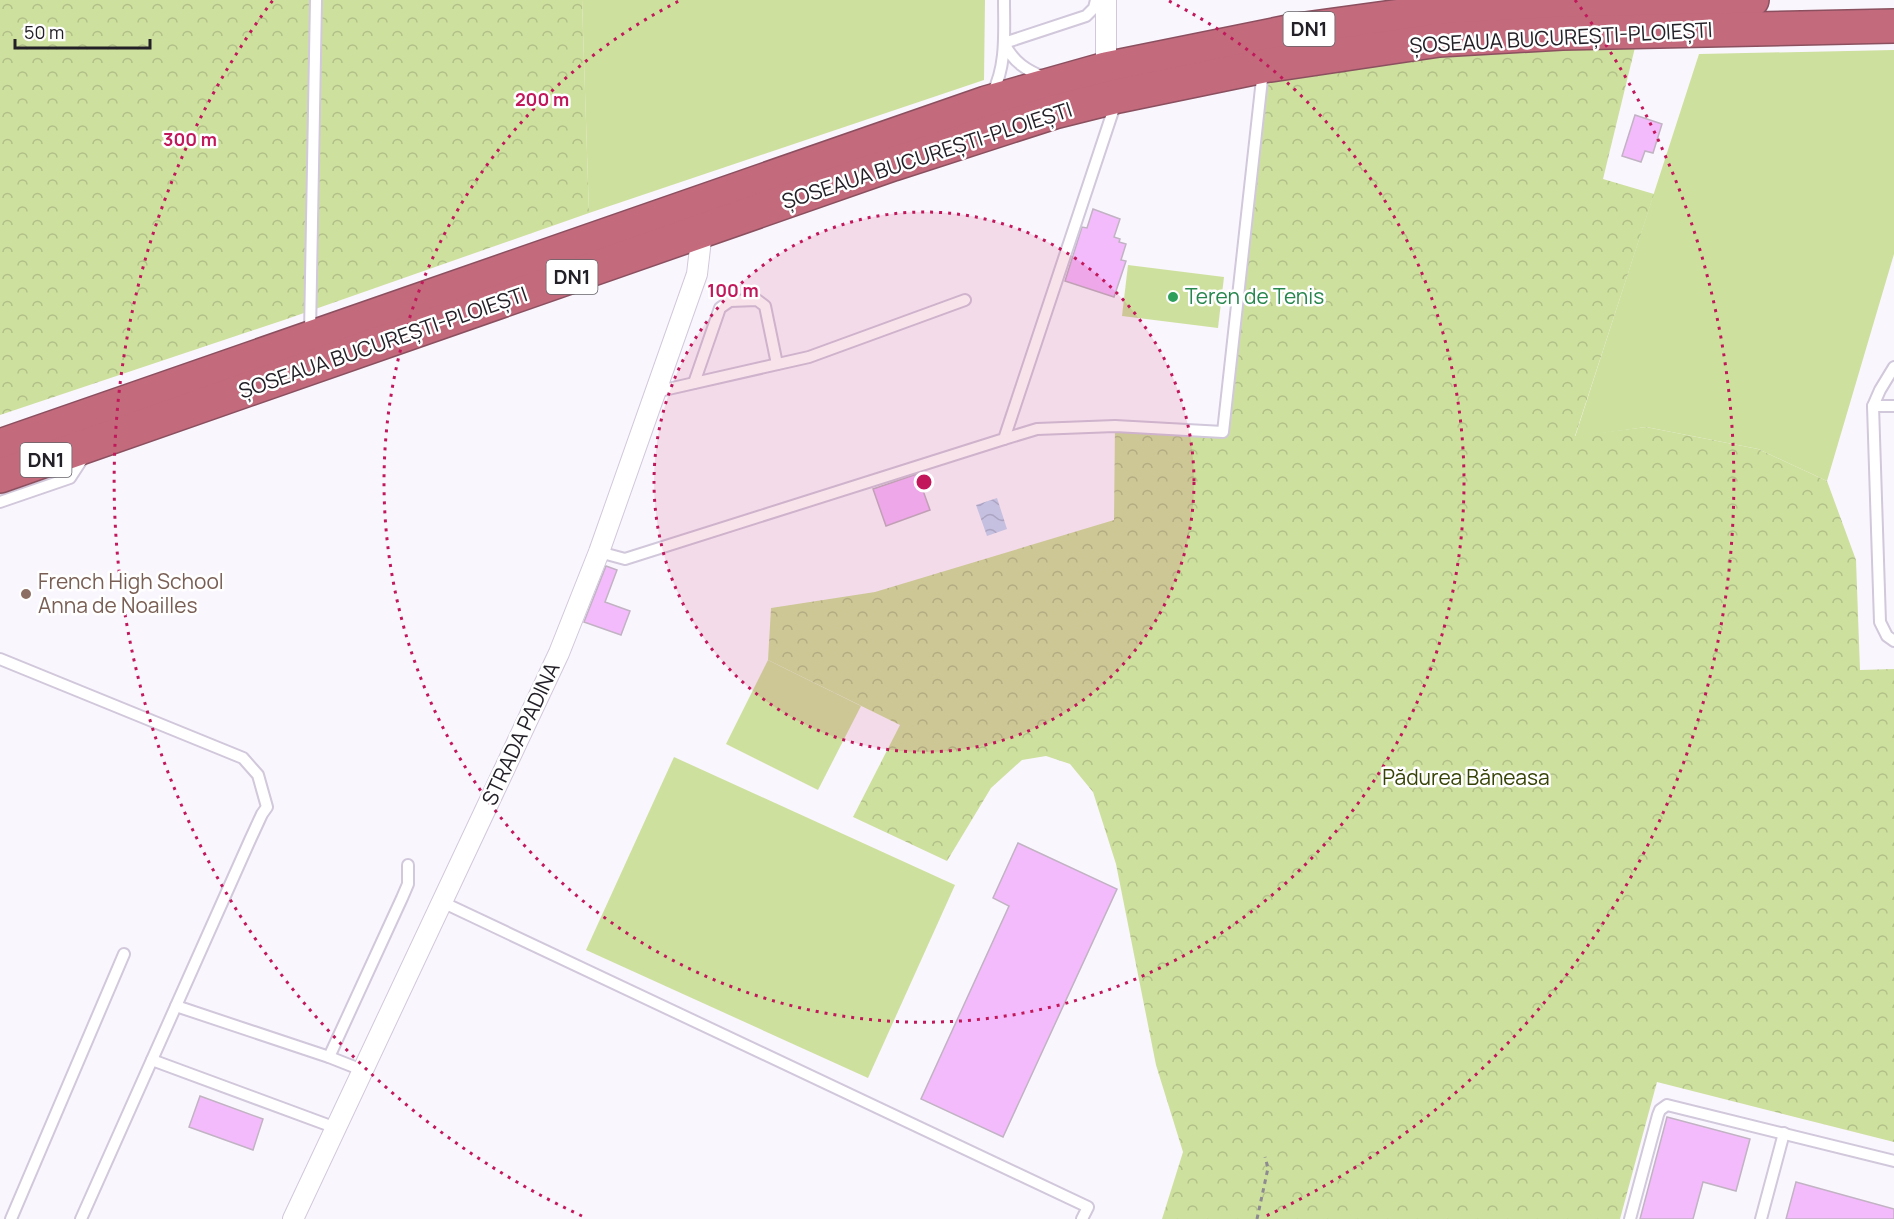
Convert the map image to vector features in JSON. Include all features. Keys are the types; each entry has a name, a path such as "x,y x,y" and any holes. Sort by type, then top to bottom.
{"highway":[{"name":"ȘOSEAUA BUCUREȘTI-PLOIEȘTI","path":"0,476 893,164 1054,112 1112,83 1298,30 1438,11 1752,0"},
{"name":"ȘOSEAUA BUCUREȘTI-PLOIEȘTI","path":"0,446 986,103 1057,81 1112,83 1263,66 1450,40 1562,33 1894,26"}],"street":[{"path":"1106,0 1112,83"},
{"name":"STRADA PADINA","path":"293,1219 559,653 598,552 697,274 702,231"}],"lane":[{"path":"310,339 316,0"},
{"path":"986,103 997,83 1003,60 1004,0"},
{"path":"1004,43 1086,16 1094,8 1096,0"},
{"path":"1004,43 1009,54 1023,67 1034,74 1057,81"},
{"path":"598,552 625,559 1037,429 1115,426 1223,432 1263,66"},
{"path":"1004,439 1112,83"},
{"path":"694,383 720,308 730,301 757,300 765,306 777,364"},
{"path":"655,392 809,357 965,300"},
{"path":"1894,368 1880,390 1874,406 1880,622 1887,636 1894,641"},
{"path":"1874,406 1894,406"},
{"path":"0,502 70,478 92,444"},
{"path":"0,659 243,758 258,775 267,807 81,1219"},
{"path":"329,1057 408,884 408,865"},
{"path":"442,902 1088,1207 1082,1219"},
{"path":"11,1219 124,954"},
{"path":"176,1006 362,1070"},
{"path":"152,1060 336,1128"},
{"path":"1630,1219 1658,1115 1663,1106 1672,1105 1894,1161"},
{"path":"1761,1219 1785,1133"}],"path":[{"path":"1257,1219 1269,1168 1265,1157"}],"green space":[{"path":"0,0 582,0 589,213 284,320 0,415"},
{"path":"582,0 985,0 984,80 589,213"},
{"name":"Pădurea Băneasa","path":"1639,31 1603,179 1654,194 1575,436 1646,427 1758,449 1827,481 1856,560 1860,670 1894,669 1894,1142 1657,1082 1620,1219 1162,1219 1183,1152 1156,1065 1116,864 1093,792 1070,764 1046,756 1022,760 991,788 947,861 853,817 900,725 768,660 771,608 875,592 1114,520 1115,426 1223,431 1263,66"},
{"path":"1894,50 1894,254 1827,481 1758,449 1646,427 1575,437 1699,54"},
{"name":"Teren de Tenis","path":"1128,265 1224,277 1218,328 1122,316"},
{"path":"768,660 861,706 818,790 726,744"},
{"path":"674,757 955,885 868,1078 586,950"}],"water":[{"path":"997,498 1007,529 987,536 976,505"}],"building":[{"path":"1635,115 1662,124 1653,153 1645,151 1641,162 1622,156"},
{"path":"1093,209 1120,219 1114,237 1126,244 1121,260 1126,261 1114,297 1065,281 1082,227 1087,228"},
{"path":"917,474 930,510 886,526 873,489"},
{"path":"606,566 617,570 605,602 630,611 621,635 584,622"},
{"path":"1018,843 1117,889 1003,1137 921,1099 1009,906 993,898"},
{"path":"200,1096 263,1119 253,1150 189,1127"},
{"path":"1667,1117 1750,1139 1736,1191 1703,1182 1693,1219 1640,1219"},
{"path":"1796,1182 1894,1209 1894,1219 1786,1219"}],"place":[{"name":"Teren de Tenis","path":"1173,297"},
{"name":"French High School Anna de Noailles","path":"26,594"}]}
